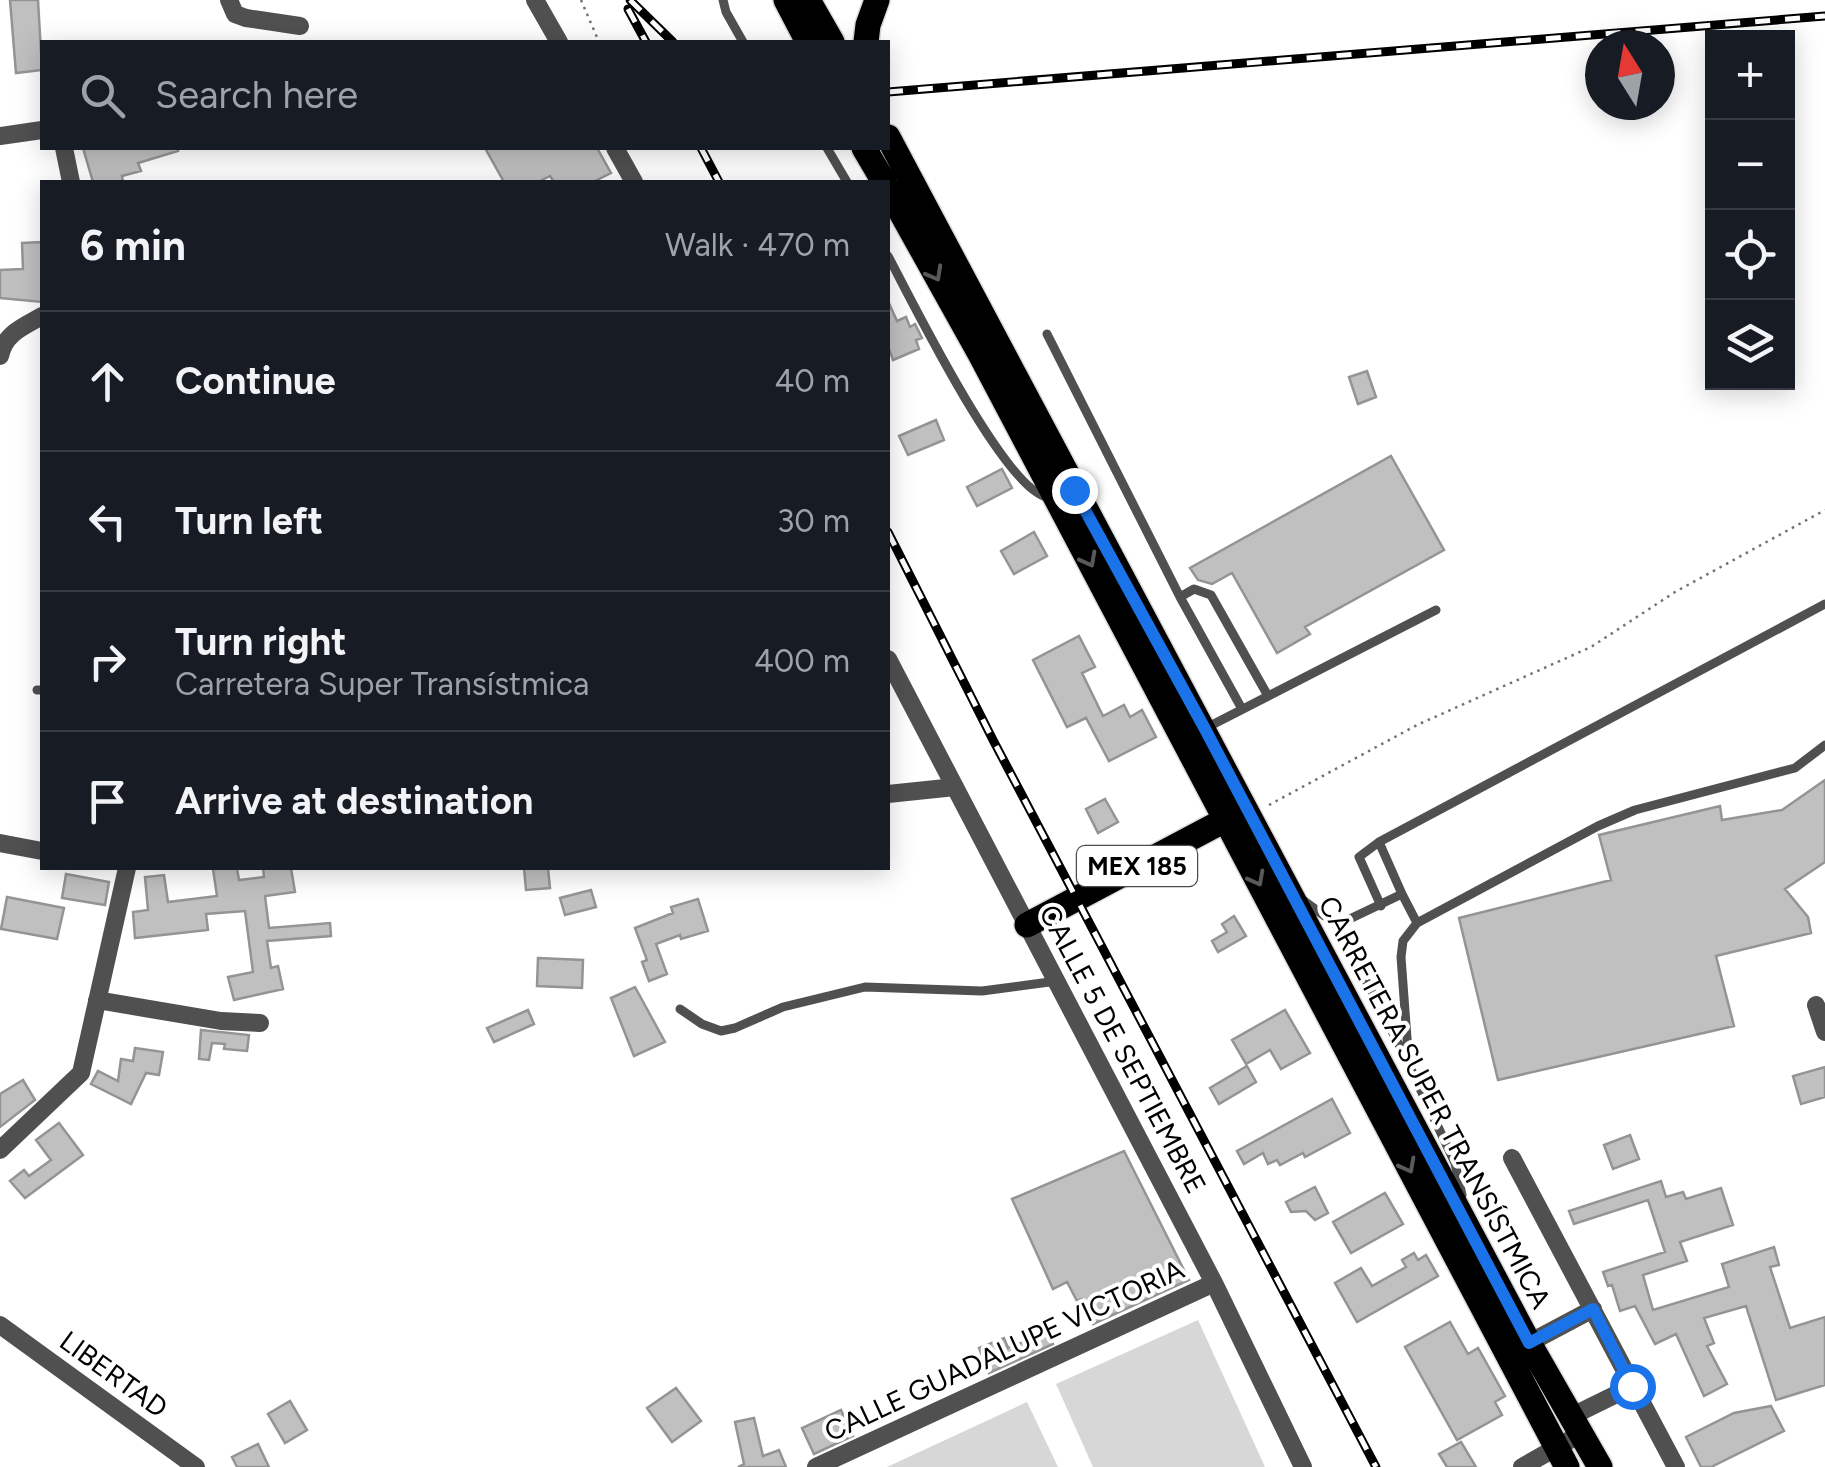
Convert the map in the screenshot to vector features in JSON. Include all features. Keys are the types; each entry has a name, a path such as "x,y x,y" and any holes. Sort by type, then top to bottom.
{"main road":[{"path":"786,0 807,40"},
{"path":"808,0 831,40"},
{"path":"866,40 877,0"},
{"name":"CARRETERA SUPER TRANSÍSTMICA","path":"890,137 1065,494 1238,817 1290,891 1529,1343 1577,1451"},
{"name":"MEX 185","path":"865,150 883,180"},
{"name":"MEX 185","path":"890,193 1065,494"},
{"name":"MEX 185","path":"1027,925 1238,817 1577,1451"}],"street":[{"path":"229,0 235,14 300,26"},
{"path":"535,0 558,40"},
{"path":"0,136 40,130"},
{"path":"64,150 71,180"},
{"path":"616,150 633,180"},
{"path":"0,356 10,334 40,317"},
{"name":"CALLE 5 DE SEPTIEMBRE","path":"890,663 1214,1284 1303,1467"},
{"path":"890,794 955,787"},
{"path":"0,842 40,851"},
{"path":"0,1150 81,1073 127,870"},
{"path":"97,1000 260,1024"},
{"path":"1816,1006 1825,1032"},
{"path":"1512,1158 1676,1467"},
{"name":"CALLE GUADALUPE VICTORIA","path":"816,1467 1214,1284"},
{"path":"1529,1343 1593,1309"},
{"name":"LIBERTAD","path":"0,1325 196,1467"},
{"path":"1522,1467 1577,1451 1632,1386"}],"lane":[{"path":"723,0 742,40"},
{"path":"829,150 846,180"},
{"path":"890,260 984,431 1025,486 1038,496 1065,494"},
{"path":"1046,334 1242,710"},
{"path":"1180,597 1194,589 1211,594 1268,696"},
{"path":"1381,906 1359,854 1825,604"},
{"path":"1194,734 1436,610"},
{"path":"1409,1064 1401,957 1403,941 1416,923 1598,826 1635,810 1795,768 1825,745"},
{"path":"1379,842 1416,923"},
{"path":"1290,891 1337,924 1455,1163 1470,1231"},
{"path":"1337,924 1402,894"},
{"path":"680,1009 720,1031 783,1007 865,987 982,991 1056,981"}],"path":[{"path":"581,0 597,40"},
{"path":"1238,817 1417,726 1591,646 1675,592 1825,510"}],"shaded area":[{"path":"1198,1320 1265,1467 1093,1467 1056,1384"},
{"path":"1027,1402 1058,1467 887,1467"}],"building":[{"path":"10,0 38,0 40,70 16,73"},
{"path":"84,150 178,150 138,163 141,171 122,176 123,180 92,180"},
{"path":"486,150 598,150 611,173 597,180 553,180 550,176 542,180 503,180"},
{"path":"40,242 40,302 0,298 0,270 23,269 22,243"},
{"path":"890,305 897,321 906,317 922,338 916,340 919,349 893,360"},
{"path":"1367,371 1376,397 1358,404 1349,377"},
{"path":"936,420 944,440 908,455 899,436"},
{"path":"1391,456 1444,550 1305,627 1310,634 1277,653 1232,573 1212,584 1198,580 1190,568"},
{"path":"1002,469 1012,488 977,506 967,487"},
{"path":"1034,532 1047,556 1014,574 1001,551"},
{"path":"1079,636 1095,667 1082,673 1103,716 1124,705 1130,717 1142,710 1156,737 1109,761 1086,718 1067,727 1033,660"},
{"path":"1825,780 1825,862 1785,889 1808,917 1811,933 1716,956 1734,1026 1498,1080 1459,918 1611,880 1599,835 1720,806 1722,820 1782,810"},
{"path":"1105,799 1118,822 1098,833 1086,809"},
{"path":"213,870 237,870 239,880 264,877 263,870 291,870 295,892 265,896 269,928 330,923 331,936 267,941 271,968 278,966 283,989 234,1000 228,977 253,972 245,911 206,914 208,930 135,938 133,912 148,910 145,877 164,875 168,902 217,896"},
{"path":"524,870 548,870 550,888 526,890"},
{"path":"66,874 109,882 105,905 62,898"},
{"path":"591,890 596,907 565,915 560,898"},
{"path":"7,897 64,908 57,939 1,929"},
{"path":"698,899 708,931 656,944 667,974 649,981 642,962 647,960 635,928 673,913 671,907"},
{"path":"1234,916 1246,936 1218,952 1212,941 1227,932 1222,924"},
{"path":"538,958 583,960 582,988 537,986"},
{"path":"635,987 665,1042 634,1056 611,998"},
{"path":"528,1010 534,1024 494,1042 487,1028"},
{"path":"1285,1010 1310,1053 1281,1069 1270,1050 1246,1064 1232,1040"},
{"path":"201,1030 249,1035 247,1051 224,1049 225,1044 212,1043 209,1060 199,1059"},
{"path":"135,1048 163,1052 159,1075 146,1073 131,1104 91,1084 98,1071 118,1081 121,1059 133,1061"},
{"path":"1247,1066 1256,1082 1219,1104 1210,1088"},
{"path":"1825,1067 1825,1097 1801,1104 1793,1076"},
{"path":"23,1080 35,1100 0,1127 0,1094"},
{"path":"1332,1099 1350,1133 1305,1157 1303,1153 1280,1165 1277,1160 1268,1164 1263,1153 1244,1164 1237,1151"},
{"path":"59,1123 83,1155 25,1198 10,1181 24,1170 29,1176 51,1160 36,1140"},
{"path":"1630,1135 1639,1159 1613,1169 1604,1145"},
{"path":"1124,1151 1189,1280 1093,1324 1082,1299 1077,1301 1067,1282 1053,1289 1012,1199"},
{"path":"1661,1181 1666,1197 1683,1192 1686,1199 1721,1188 1733,1225 1680,1242 1687,1261 1643,1275 1653,1310 1729,1287 1722,1264 1774,1247 1779,1265 1770,1267 1790,1328 1825,1317 1825,1385 1776,1400 1746,1306 1704,1318 1714,1343 1707,1346 1727,1384 1704,1396 1676,1334 1655,1344 1635,1306 1620,1311 1612,1285 1608,1286 1603,1272 1665,1252 1648,1200 1574,1224 1569,1211"},
{"path":"1315,1187 1328,1213 1315,1220 1306,1211 1291,1212 1286,1202"},
{"path":"1385,1193 1403,1224 1351,1253 1333,1222"},
{"path":"1414,1253 1418,1260 1426,1255 1438,1276 1357,1322 1335,1283 1361,1268 1372,1286 1406,1267 1402,1260"},
{"path":"1450,1322 1468,1354 1478,1348 1505,1396 1495,1402 1502,1415 1457,1440 1405,1347"},
{"path":"1048,1332 1053,1344 989,1373 979,1348 1004,1338 1008,1348"},
{"path":"676,1388 701,1421 672,1442 647,1408"},
{"path":"290,1401 307,1430 285,1443 268,1414"},
{"path":"1771,1406 1784,1431 1711,1467 1701,1467 1686,1437 1734,1413"},
{"path":"841,1410 853,1436 814,1454 802,1428"},
{"path":"754,1418 763,1456 779,1450 786,1467 738,1467 744,1464 735,1422"},
{"path":"1461,1442 1476,1467 1447,1467 1439,1454"},
{"path":"258,1444 269,1467 237,1467 232,1457"}],"railway":[{"path":"630,0 671,40"},
{"path":"628,9 645,40"},
{"path":"890,92 1825,16"},
{"path":"702,150 718,180"},
{"path":"890,536 993,740 1376,1467"}],"route":[{"path":"1074,490 1205,729 1529,1343 1593,1309 1632,1386"}]}
